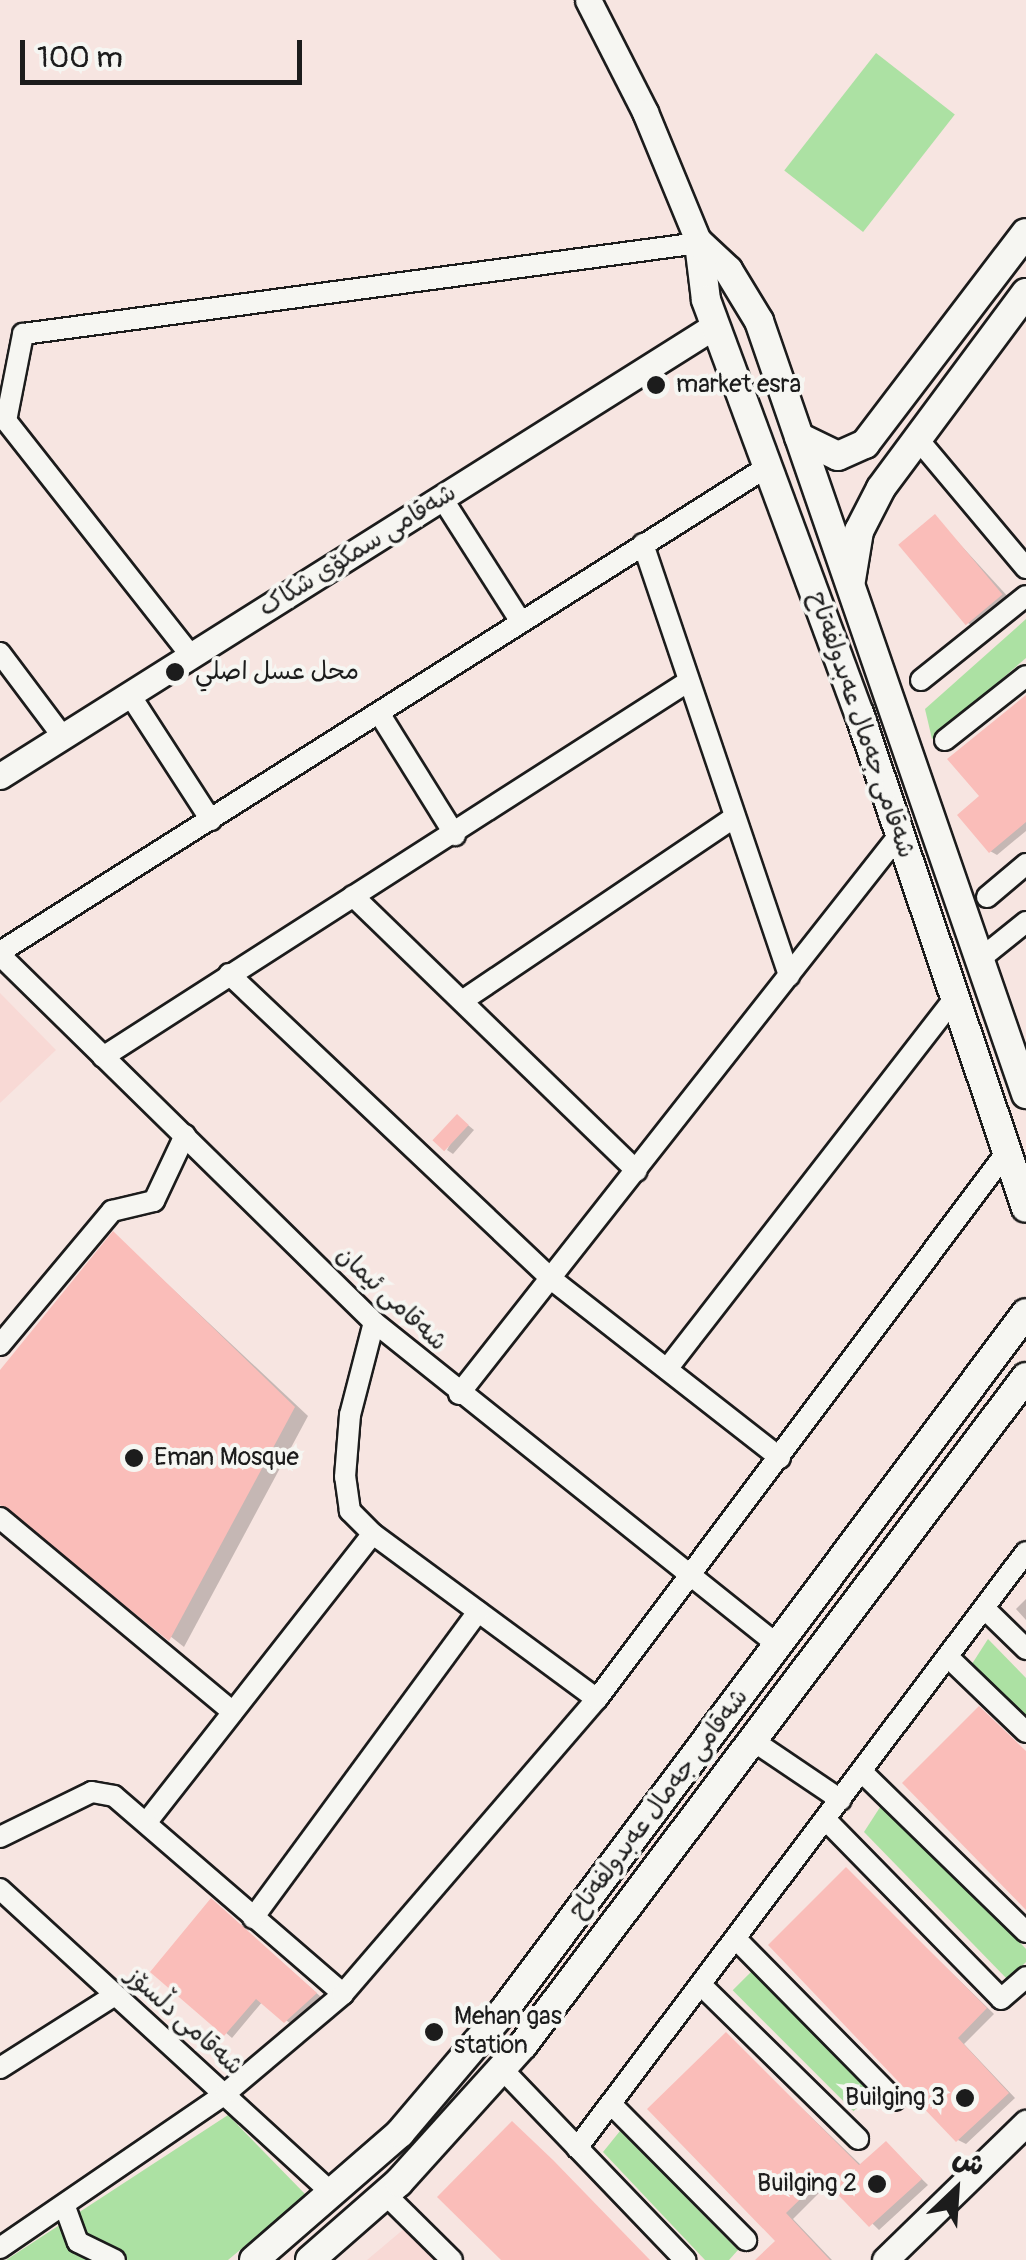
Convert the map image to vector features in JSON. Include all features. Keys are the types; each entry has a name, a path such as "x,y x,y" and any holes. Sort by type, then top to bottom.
{"main road":[{"path":"799,437 838,456 865,444 1026,233"},
{"name":"شەقامی جەمال عەبدولفەتاح","path":"699,244 701,281 858,713 1026,1208"},
{"name":"شەقامی جەمال عەبدولفەتاح","path":"699,244 750,303 1026,1094"},
{"path":"853,596 850,572 859,531 916,437 1026,293"},
{"path":"858,713 890,701"},
{"name":"شەقامی جەمال عەبدولفەتاح","path":"254,2260 400,2132 505,2009 1026,1313"},
{"name":"شەقامی جەمال عەبدولفەتاح","path":"310,2260 385,2194 502,2069 1026,1378"}],"street":[{"name":"شەقامی جەمال عەبدولفەتاح","path":"588,0 645,112 699,244"},
{"path":"192,657 2,421 23,334 699,244"},
{"name":"شەقامی سمکۆی شکاک","path":"0,776 716,325"},
{"path":"916,437 1022,554"},
{"path":"0,954 770,465"},
{"path":"442,498 521,622"},
{"path":"643,544 789,976"},
{"path":"921,680 1026,596"},
{"path":"0,653 63,737"},
{"path":"944,740 1026,676"},
{"path":"103,1058 353,896 456,835 689,680"},
{"path":"130,696 211,820"},
{"path":"379,714 456,835"},
{"path":"462,1001 733,818"},
{"path":"459,1394 898,835"},
{"path":"986,897 1026,864"},
{"path":"353,896 637,1171"},
{"path":"980,959 1026,922"},
{"name":"شەقامی ئیمان","path":"0,954 374,1322 459,1394 779,1646"},
{"path":"230,974 550,1278 780,1458"},
{"path":"667,1370 954,999"},
{"path":"0,1346 112,1212 154,1201 185,1135"},
{"path":"0,2248 226,2093 343,1994 597,1700 1006,1153"},
{"path":"374,1322 350,1415 345,1477 350,1510 372,1534 597,1700"},
{"path":"0,1518 233,1712"},
{"path":"146,1824 372,1534"},
{"path":"577,2148 1026,1552"},
{"path":"984,1608 1026,1649"},
{"path":"253,1918 478,1612"},
{"path":"948,1658 1026,1732"},
{"path":"752,1740 841,1800"},
{"path":"862,1772 1026,1932"},
{"path":"0,1837 103,1791 343,1994"},
{"path":"826,1820 1002,1999 1026,1977"},
{"name":"شەقامی دڵسۆز","path":"0,1888 333,2194"},
{"path":"736,1938 894,2100"},
{"path":"701,1985 858,2139"},
{"path":"0,2068 115,1995"},
{"path":"502,2069 685,2260"},
{"path":"611,2104 746,2240"},
{"path":"885,2260 1026,2123"},
{"path":"385,2194 452,2260"},
{"path":"65,2206 78,2242 115,2260"}],"shaded area":[{"path":"0,993 56,1050 0,1103"},
{"path":"405,2228 437,2260 367,2260"}],"green space":[{"path":"876,53 955,115 863,232 784,170"},
{"path":"1026,619 1026,658 932,739 925,709"},
{"path":"988,1639 1026,1678 1026,1724 970,1667"},
{"path":"884,1801 1026,1949 1026,1962 1008,1980 864,1832"},
{"path":"756,1967 877,2088 854,2111 733,1990"},
{"path":"228,2115 306,2195 228,2260 6,2260"},
{"path":"620,2131 738,2250 729,2260 705,2260 603,2152"}],"building":[{"path":"935,514 1002,594 966,625 898,545"},
{"path":"1026,695 1026,822 989,853 957,815 979,796 947,759"},
{"path":"457,1114 469,1125 444,1151 432,1140"},
{"name":"Eman Mosque","path":"113,1231 295,1407 169,1641 0,1505 0,1370"},
{"path":"979,1706 1026,1751 1026,1910 902,1783"},
{"path":"846,1867 987,2008 958,2038 1009,2093 956,2142 768,1945"},
{"path":"211,1898 317,1993 284,2023 256,1999 224,2036 150,1972"},
{"path":"726,2032 859,2165 886,2141 922,2179 869,2227 822,2178 786,2213 830,2260 755,2260 775,2241 647,2109"},
{"path":"512,2121 650,2260 501,2260 437,2197"}],"place":[{"name":"market esra","path":"656,385"},
{"name":"محل عسل اصلي","path":"175,672"},
{"name":"Eman Mosque","path":"134,1458"},
{"name":"Mehan gas station","path":"434,2032"},
{"name":"Builging 3","path":"965,2098"},
{"name":"Builging 2","path":"877,2184"}]}
